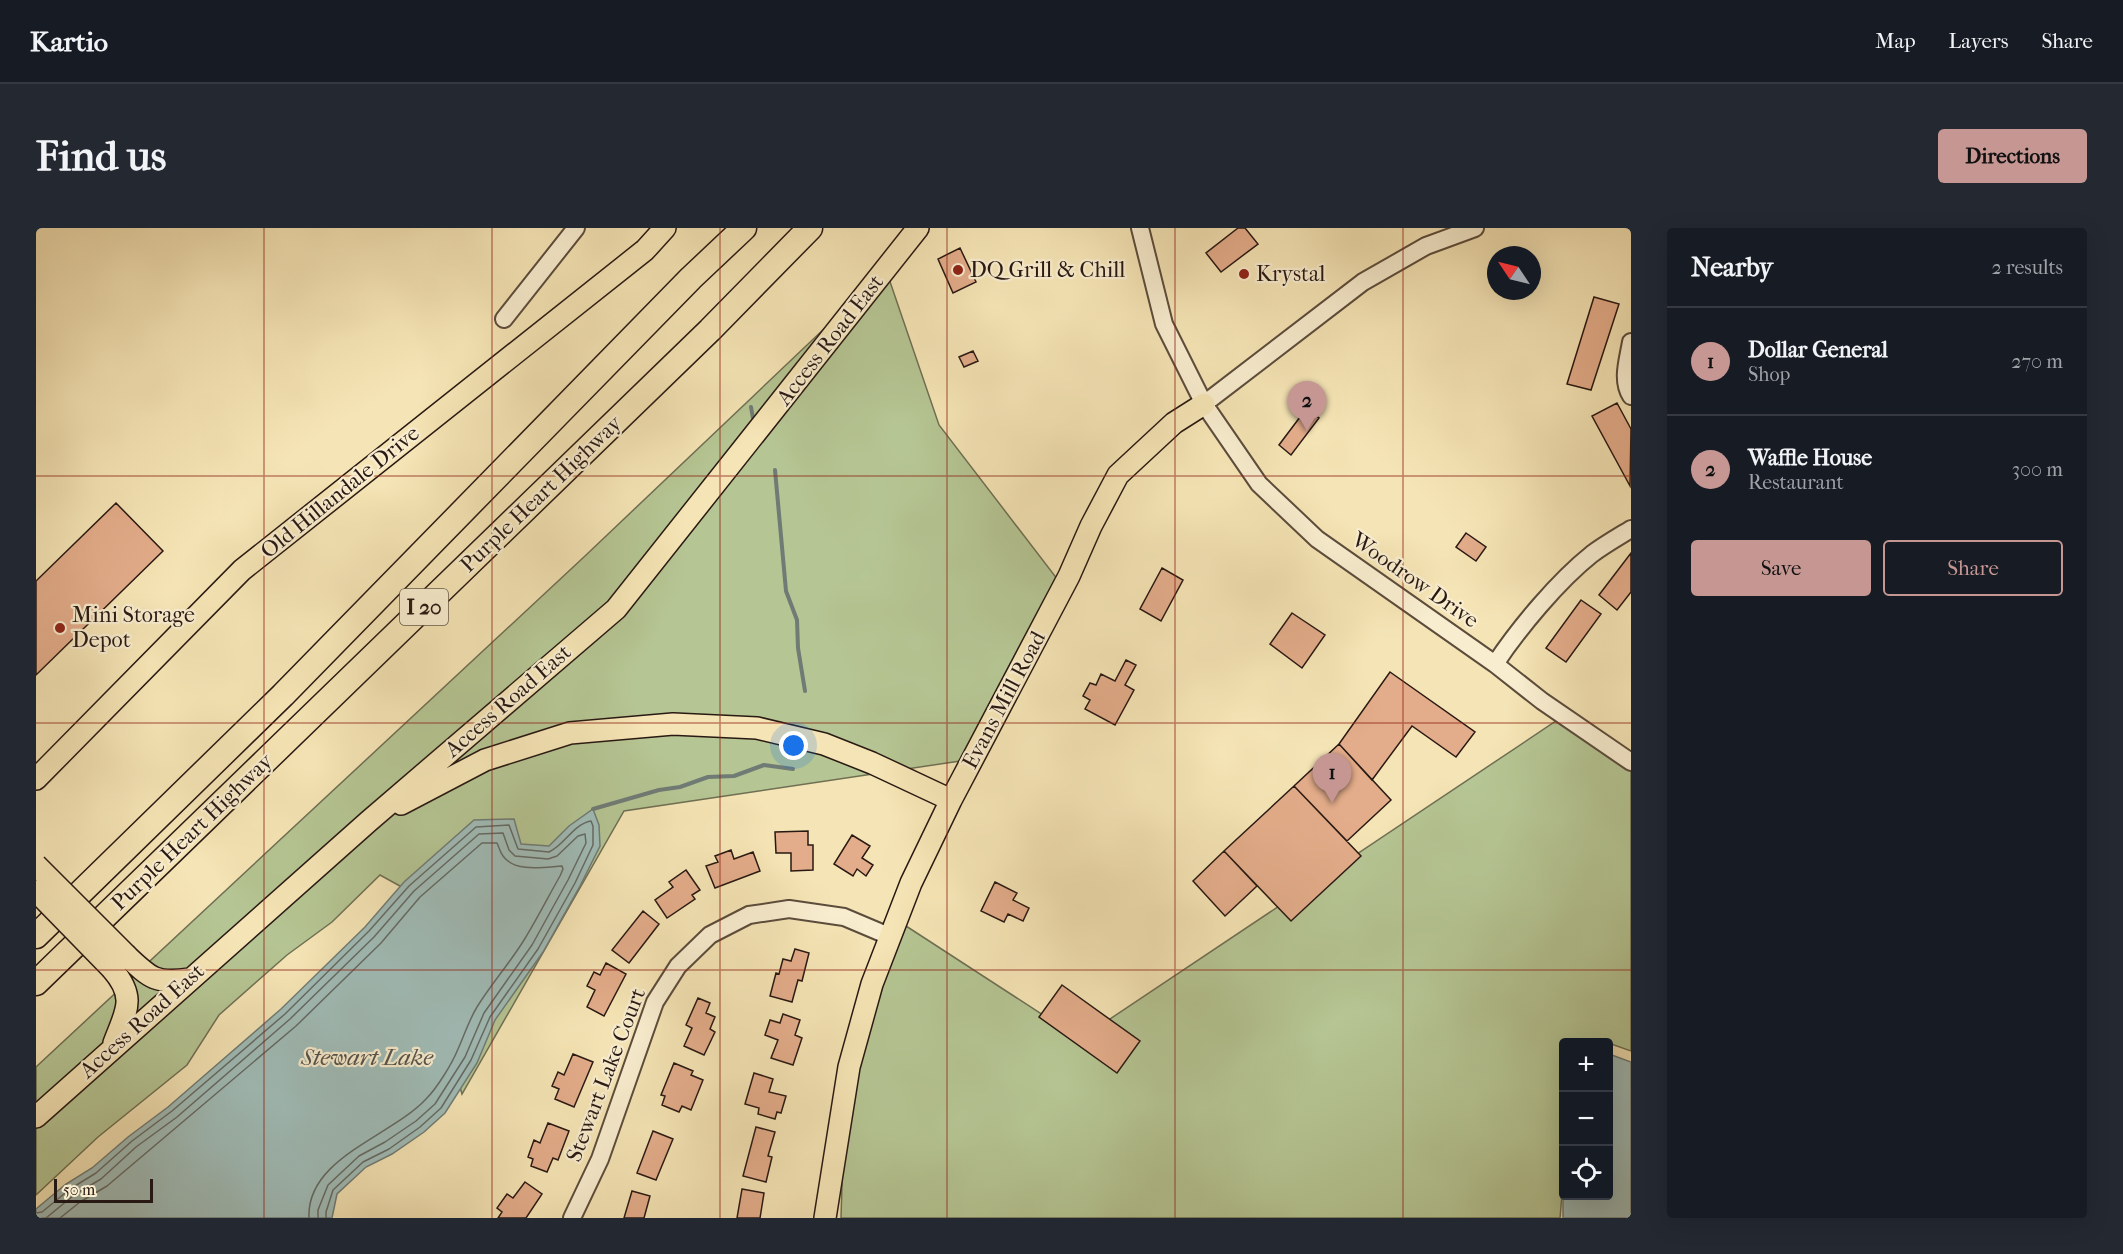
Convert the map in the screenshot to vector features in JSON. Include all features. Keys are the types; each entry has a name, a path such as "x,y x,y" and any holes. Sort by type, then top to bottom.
{"highway":[{"name":"Purple Heart Highway","path":"36,936 283,695 691,278 744,228"},
{"name":"Purple Heart Highway","path":"36,983 710,330 810,228"}],"main road":[{"name":"Old Hillandale Drive","path":"36,779 242,570 645,250 664,228"},
{"path":"887,268 902,228"},
{"name":"Access Road East","path":"36,1117 369,820 616,609 918,228"},
{"name":"Evans Mill Road","path":"825,1218 849,1067 872,984 911,883 951,800 1069,576 1091,526 1118,475 1174,423 1204,404"},
{"path":"369,820 485,760 570,733 672,724 757,728 824,744 872,763 951,800"},
{"path":"36,865 119,962 128,993 126,1012 113,1047"},
{"path":"36,891 119,962 155,979 168,982 189,979"}],"street":[{"path":"504,319 576,228"},
{"path":"1142,229 1164,324 1204,404 1363,282 1426,246 1475,228"},
{"path":"1631,342 1626,370 1627,390 1631,396"},
{"name":"Woodrow Drive","path":"1204,404 1259,484 1317,539 1631,762"},
{"path":"1494,664 1567,576 1594,553 1631,529"},
{"name":"Stewart Lake Court","path":"572,1218 600,1159 655,1002 678,966 710,935 749,915 789,909 844,917 889,936"}],"green space":[{"path":"886,270 939,425 1058,580 967,760 624,811 462,1094 433,994 438,907 380,875 332,922 287,955 219,1015 187,1065 98,1137 36,1195 36,1067 585,556"},
{"path":"1556,721 1631,769 1631,1051 1613,1045 1613,1038 1559,1038 1560,1218 841,1218 844,1118 869,1018 906,926 1080,1039"}],"water":[{"name":"Stewart Lake","path":"593,809 599,825 600,846 543,952 495,1020 477,1063 445,1113 424,1132 392,1154 366,1167 337,1194 332,1218 36,1218 36,1209 168,1107 281,1009 365,927 404,882 474,820 514,819 521,844 549,846 569,826"},
{"path":"1613,1055 1631,1062 1631,1218 1563,1218 1563,1200 1613,1200"}],"building":[{"path":"1238,228 1245,228 1258,244 1221,272 1206,253"},
{"path":"960,248 976,282 953,293 938,259"},
{"path":"1594,297 1619,304 1591,390 1567,384"},
{"path":"973,351 978,361 964,367 959,357"},
{"path":"1617,403 1631,429 1630,486 1592,416"},
{"path":"1306,409 1319,418 1291,455 1279,445"},
{"name":"Mini Storage Depot","path":"116,503 163,551 36,675 36,581"},
{"path":"1466,533 1486,547 1476,561 1456,547"},
{"path":"1631,553 1631,592 1617,610 1599,595"},
{"path":"1162,568 1183,580 1161,621 1140,609"},
{"path":"1581,600 1601,614 1566,662 1546,648"},
{"path":"1292,613 1325,635 1302,668 1270,644"},
{"path":"1126,660 1136,665 1125,685 1134,690 1115,725 1085,709 1090,700 1083,696 1090,683 1096,685 1101,674 1115,681"},
{"path":"1390,672 1475,732 1456,757 1412,726 1372,780 1339,744"},
{"path":"1339,744 1391,800 1347,841 1294,786"},
{"path":"1294,786 1361,856 1291,921 1224,851"},
{"path":"808,831 808,845 813,845 813,870 791,871 791,853 776,853 775,832"},
{"path":"852,835 870,846 862,858 873,865 866,876 857,869 853,876 834,864"},
{"path":"731,850 734,859 753,852 760,871 715,888 706,866 718,862 715,856"},
{"path":"1224,851 1257,886 1225,916 1193,881"},
{"path":"686,870 700,890 692,895 695,899 667,918 655,900 673,887 669,882"},
{"path":"995,882 1017,893 1013,900 1029,908 1023,921 1008,914 1004,922 981,911"},
{"path":"643,911 659,924 629,963 612,950"},
{"path":"795,949 809,953 802,981 798,980 792,1002 770,996 776,973 779,974 783,959 791,961"},
{"path":"606,963 626,974 604,1016 587,1007 595,990 587,986 594,972 600,975"},
{"path":"1062,985 1140,1041 1117,1073 1039,1017"},
{"path":"698,998 710,1003 706,1013 715,1017 710,1029 715,1032 704,1055 684,1046 692,1028 686,1025"},
{"path":"783,1014 800,1020 795,1035 802,1038 793,1065 771,1058 778,1040 765,1035 770,1020 780,1023"},
{"path":"573,1054 593,1062 574,1107 555,1099 559,1089 552,1086 558,1072 564,1075"},
{"path":"674,1063 693,1071 691,1075 703,1080 691,1110 682,1106 679,1112 662,1105 665,1096 661,1095"},
{"path":"754,1073 773,1079 769,1092 786,1096 781,1113 777,1112 775,1119 758,1114 759,1108 745,1104"},
{"path":"548,1123 569,1131 558,1160 553,1158 547,1172 531,1166 533,1159 528,1157 534,1140 540,1143"},
{"path":"756,1127 775,1132 768,1156 772,1157 766,1182 743,1176"},
{"path":"653,1131 673,1139 656,1180 637,1173"},
{"path":"525,1182 542,1194 526,1218 498,1218 502,1212 497,1208 507,1194 513,1198"},
{"path":"742,1189 764,1193 760,1218 737,1218"},
{"path":"632,1191 650,1196 644,1218 624,1218"}],"waterway":[{"path":"751,407 754,424"},
{"path":"775,470 786,591 797,620 798,648 805,691"},
{"path":"593,809 659,790 680,787 708,777 734,776 764,765 793,769"}],"place":[{"name":"DQ Grill & Chill","path":"958,270"},
{"name":"Krystal","path":"1244,274"},
{"name":"Waffle House","path":"1307,431"},
{"name":"Mini Storage Depot","path":"60,628"},
{"name":"Dollar General","path":"1332,803"}]}
